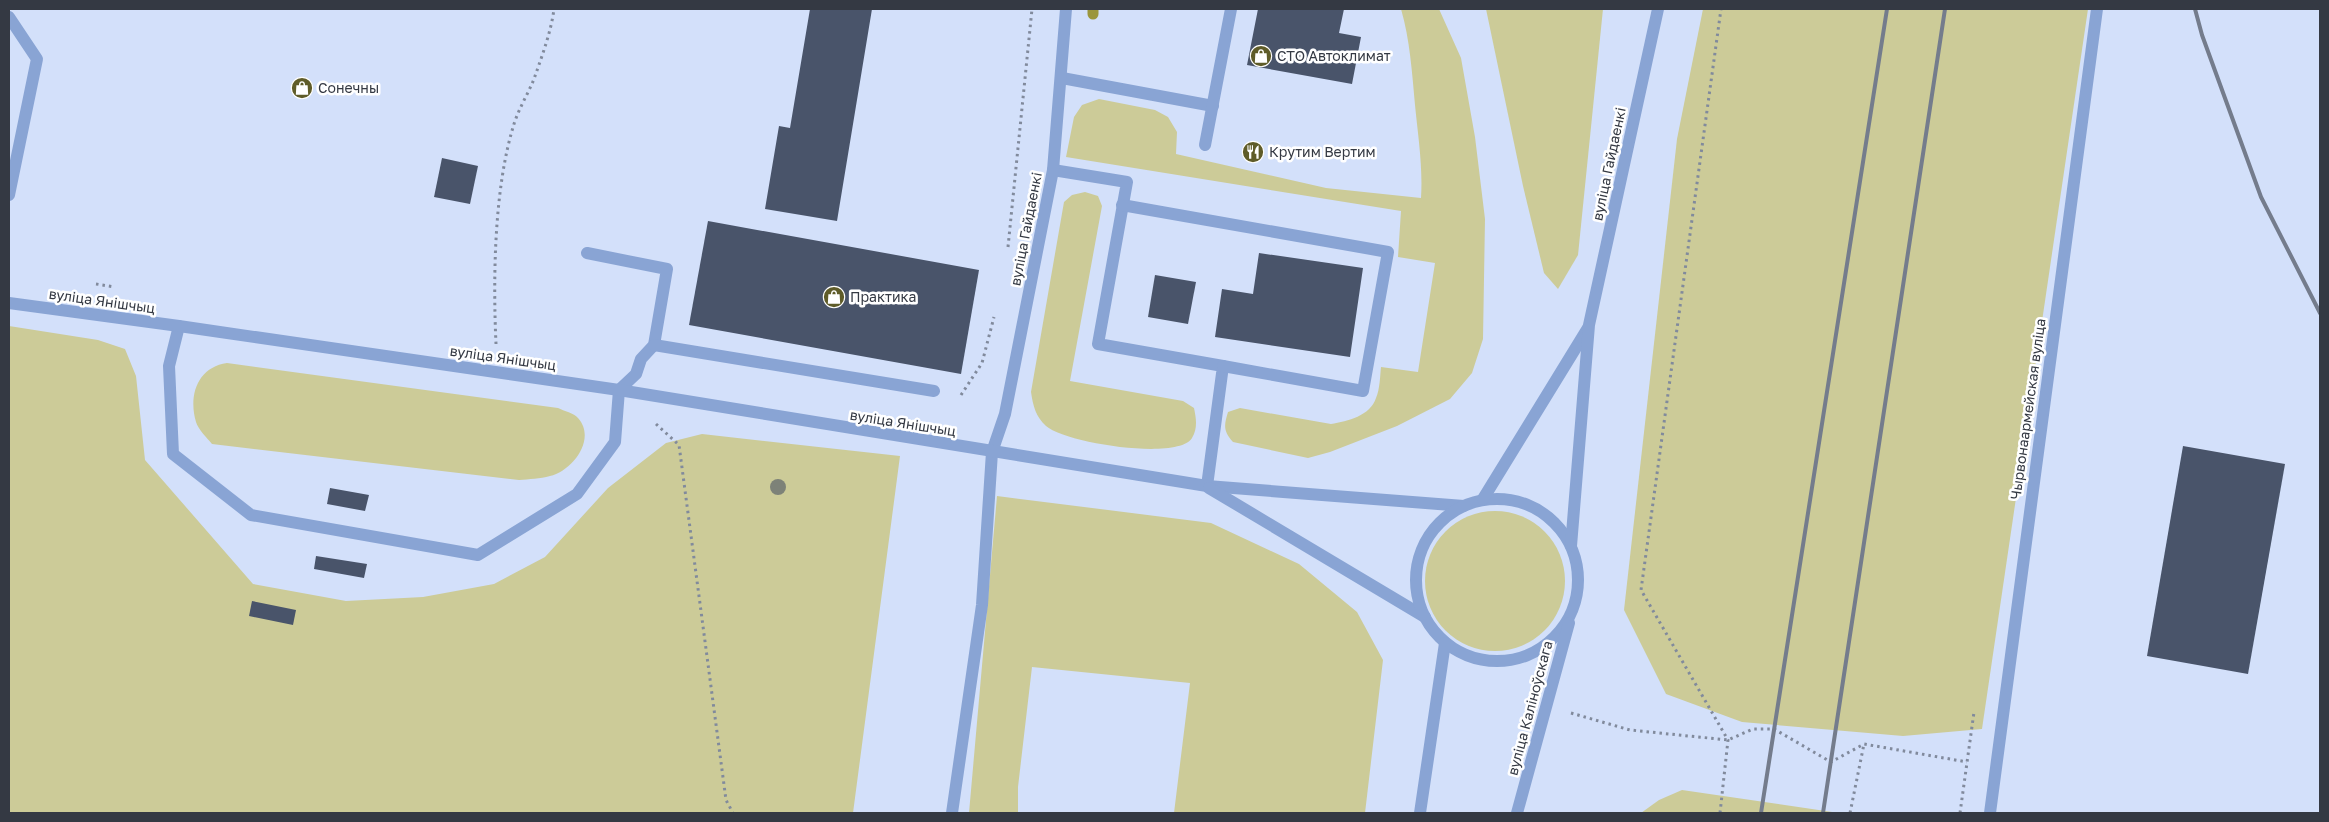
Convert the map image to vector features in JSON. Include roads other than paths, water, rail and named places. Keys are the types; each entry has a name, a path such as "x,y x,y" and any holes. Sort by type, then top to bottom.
{"street":[{"name":"вуліца Гайдаенкі","path":"992,452 1005,414 1053,170 1062,78 1066,9"},
{"path":"1205,145 1231,9"},
{"name":"вуліца Гайдаенкі","path":"1571,546 1589,326 1658,9"},
{"name":"Чырвонаармейская вуліца","path":"1990,813 2097,9"},
{"path":"9,17 37,59 9,195"},
{"path":"1062,78 1213,106"},
{"path":"1053,170 1126,182 1122,205 1098,344 1363,391 1388,252 1122,205"},
{"path":"179,326 169,366 173,454 250,515 478,556 577,494 615,442 619,390 636,374 641,359 654,344 667,268 587,253"},
{"name":"вуліца Янішчыц","path":"9,303 619,390 1207,486 1464,506"},
{"name":"вуліца Гайдаенкі","path":"1484,500 1589,326"},
{"path":"654,344 934,390"},
{"path":"1224,366 1207,486 1425,616"},
{"path":"952,813 982,605 992,452"},
{"name":"вуліца Каліноўскага","path":"1517,813 1578,590 1577,567 1571,546 1559,527 1542,512 1524,503 1504,499 1484,500 1464,506 1432,530 1422,548 1416,568 1416,589 1425,616 1431,628 1445,643 1463,655 1483,660 1504,661 1525,657 1545,646 1561,631 1572,611"},
{"path":"1420,813 1445,643"}],"waterway":[{"path":"1093,9 1093,14"}],"railway":[{"path":"1761,813 1887,9"},
{"path":"1823,813 1945,9"},
{"path":"2195,9 2202,35 2261,197 2320,313"}],"place":[{"name":"СТО Автоклимат","path":"1261,56"},
{"name":"Сонечны","path":"302,88"},
{"name":"Крутим Вертим","path":"1253,152"},
{"name":"Практика","path":"834,297"}]}
